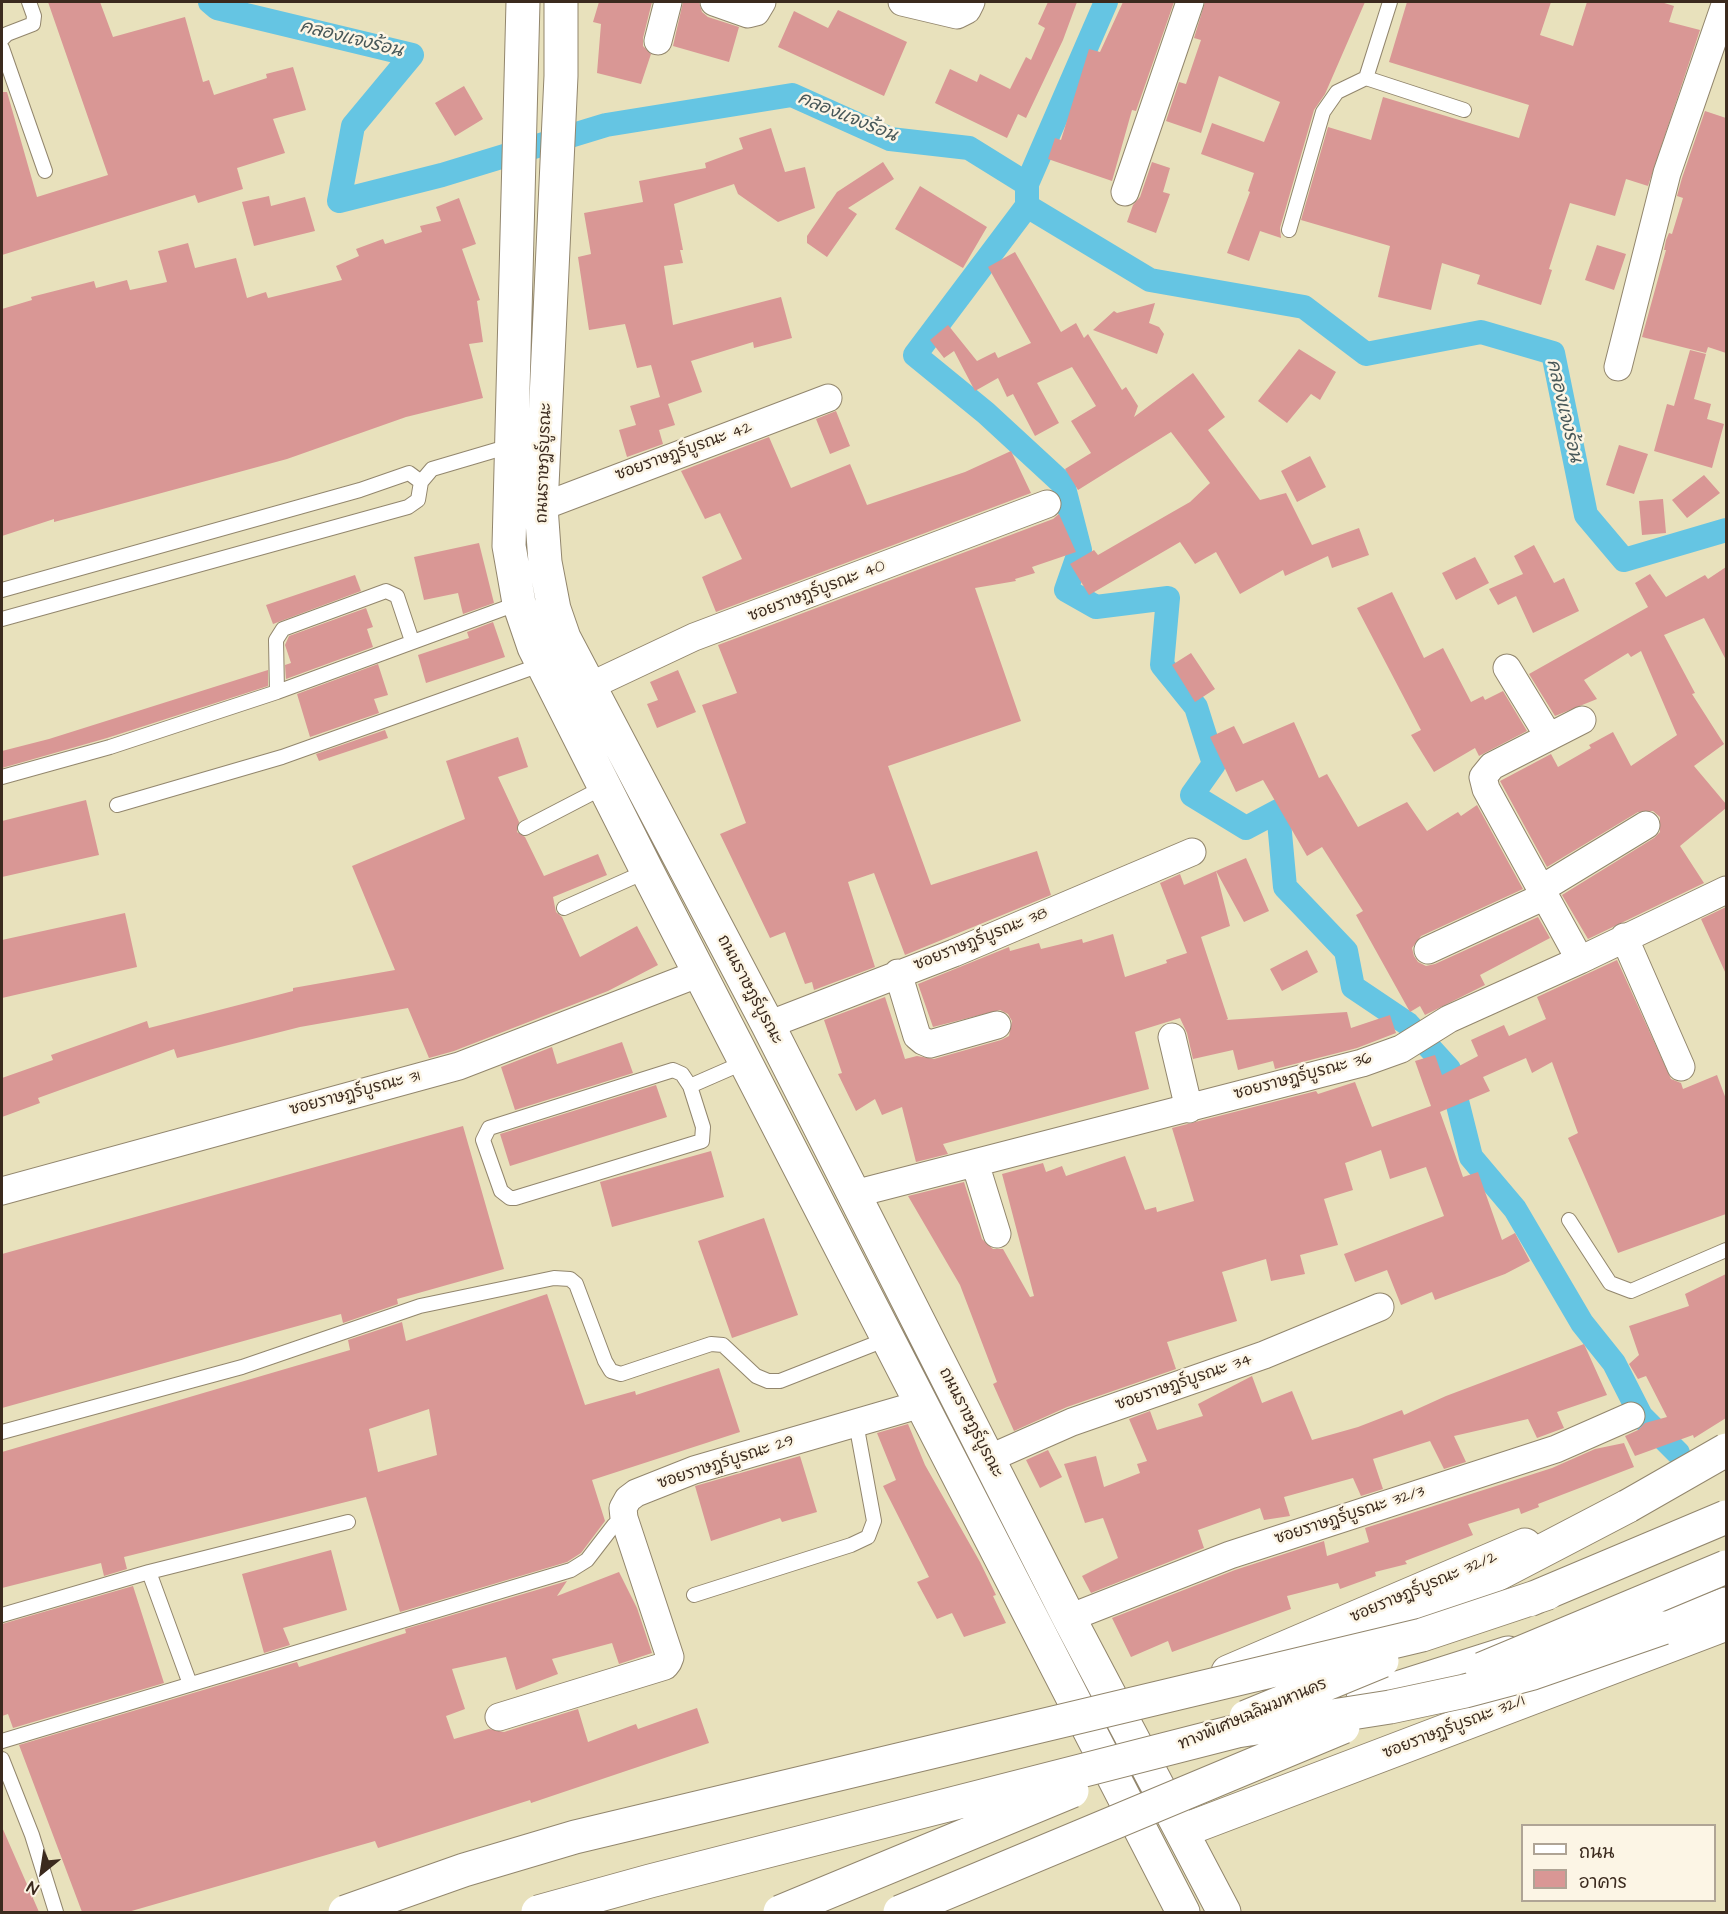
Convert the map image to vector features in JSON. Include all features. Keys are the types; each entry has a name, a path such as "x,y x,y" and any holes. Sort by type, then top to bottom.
{"main road":[{"name":"ถนนราษฎร์บูรณะ","path":"523,17 509,546 519,603 547,650 561,700 604,787 886,1339 1183,1912"},
{"name":"ถนนราษฎร์บูรณะ","path":"547,650 554,609 544,562 541,507 553,265 561,17"},
{"name":"ถนนราษฎร์บูรณะ","path":"547,650 590,687 768,1025 1069,1618 1224,1912"},
{"path":"1305,1663 1444,1601 1534,1557 1726,1450"},
{"name":"ซอยราษฎร์บูรณะ 32/2","path":"1121,1718 1726,1459"},
{"name":"ทางพิเศษเฉลิมมหานคร","path":"780,1912 1726,1517"},
{"path":"900,1912 1726,1567"},
{"path":"345,1912 464,1870 575,1837 1431,1633 1548,1593"},
{"path":"1237,1731 1390,1707 1498,1683 1589,1654 1726,1604"},
{"name":"ซอยราษฎร์บูรณะ 32/1","path":"1182,1832 1726,1624"},
{"path":"538,1912 650,1881 1399,1689 1564,1633"}],"street":[{"path":"658,41 668,2"},
{"path":"714,2 748,14 756,12 762,2"},
{"path":"902,2 957,15 967,10 971,2"},
{"path":"1125,192 1190,2"},
{"path":"1618,367 1667,173 1726,2"},
{"name":"ซอยราษฎร์บูรณะ 42","path":"541,507 828,398"},
{"name":"ซอยราษฎร์บูรณะ 40","path":"561,700 694,637 1047,504"},
{"path":"1507,668 1549,737"},
{"path":"1580,960 1486,789 1483,777 1492,766 1582,720"},
{"path":"1428,950 1543,893 1646,825"},
{"name":"ซอยราษฎร์บูรณะ 38","path":"768,1025 954,953 1192,852"},
{"name":"ซอยราษฎร์บูรณะ 36","path":"854,1194 1362,1063 1401,1048 1425,1033 1726,890"},
{"path":"1624,937 1681,1067"},
{"name":"ซอยราษฎร์บูรณะ 31","path":"2,1191 459,1066 700,973"},
{"path":"898,973 917,1036 923,1041 930,1044 997,1025"},
{"path":"1172,1036 1189,1108"},
{"path":"975,1162 997,1234"},
{"name":"ซอยราษฎร์บูรณะ 34","path":"988,1458 1072,1422 1264,1355 1380,1307"},
{"name":"ซอยราษฎร์บูรณะ 29","path":"624,1518 623,1508 628,1499 636,1493 694,1470 921,1404"},
{"name":"ซอยราษฎร์บูรณะ 32/3","path":"1069,1618 1230,1555 1556,1449 1631,1416"},
{"path":"499,1717 664,1666 668,1662 670,1657 624,1518"}],"lane":[{"path":"2,39 33,24 34,16 29,2"},
{"path":"1366,78 1390,2"},
{"path":"2,48 45,171"},
{"path":"1289,230 1323,112 1337,92 1366,78 1464,110"},
{"path":"2,619 408,507 418,500 421,482 432,469 510,446"},
{"path":"2,590 360,490 410,473 421,482"},
{"path":"277,692 276,640 282,629 386,591 397,596 411,641"},
{"path":"2,777 110,747 277,692 519,603"},
{"path":"117,805 282,757 547,650"},
{"path":"525,828 604,787"},
{"path":"564,908 647,871"},
{"path":"690,1086 745,1062"},
{"path":"668,1071 682,1074 690,1086 704,1133 704,1138 699,1143 516,1198 510,1198 501,1191 483,1140 489,1128 668,1071"},
{"path":"1569,1220 1610,1283 1631,1291 1726,1250"},
{"path":"2,1432 242,1367 420,1306 554,1278 570,1279 576,1284 605,1361 611,1371 621,1374 711,1344 723,1345 756,1376 768,1381 780,1381 886,1339"},
{"path":"694,1595 851,1545 868,1537 874,1521 856,1423"},
{"path":"2,1741 571,1570 587,1560 614,1525 624,1518"},
{"path":"2,1615 149,1572 348,1522"},
{"path":"149,1572 190,1684"},
{"path":"2,1759 32,1835 56,1912"}],"building":[{"path":"48,2 100,2 113,37 185,17 203,82 209,80 214,95 267,78 266,74 293,67 306,110 273,119 285,153 237,168 243,189 198,203 195,195 2,255 2,92 7,92 37,197 108,175"},
{"path":"599,2 652,2 643,38 643,46 651,54 641,84 597,73 601,24 593,22"},
{"path":"683,2 699,2 702,12 708,17 739,27 729,62 673,46"},
{"path":"1048,2 1077,2 1063,40 1026,118 1018,114 1007,138 935,103 950,69 977,82 980,74 1010,89 1026,57 1031,60 1045,28 1038,24"},
{"path":"1123,2 1174,2 1136,111 1132,110 1112,181 1048,159 1055,138 1061,140 1089,49 1100,52"},
{"path":"1205,2 1365,2 1325,94 1314,110 1280,228 1281,238 1260,231 1249,261 1227,253 1250,192 1248,191 1254,173 1201,154 1212,123 1264,142 1280,102 1219,76 1201,133 1166,121 1179,82 1186,84 1201,40 1194,38"},
{"path":"1407,2 1551,2 1540,35 1573,46 1587,2 1661,2 1674,6 1669,22 1700,30 1648,186 1626,179 1615,216 1570,203 1549,269 1552,270 1541,305 1477,284 1480,275 1442,263 1431,310 1378,297 1390,246 1301,220 1328,127 1371,140 1383,97 1519,138 1529,105 1389,62"},
{"path":"838,10 907,42 884,96 778,47 794,11 828,28"},
{"path":"464,86 483,119 455,136 435,103"},
{"path":"1705,111 1726,118 1726,353 1708,347 1706,353 1642,337 1666,250 1664,250 1666,240 1669,233 1672,234 1683,198 1677,196 1682,178"},
{"path":"771,128 785,172 805,167 815,208 778,222 738,194 734,184 674,204 683,250 680,250 683,263 664,266 673,325 781,297 792,338 754,348 753,342 691,361 702,392 668,404 675,425 659,430 663,444 627,457 619,430 636,425 630,406 660,397 651,365 637,368 625,324 589,330 578,257 591,254 584,213 643,202 639,181 706,168 705,163 743,149 739,138"},
{"path":"883,162 894,179 848,208 857,214 827,257 807,243 807,236 837,192"},
{"path":"1152,162 1170,168 1163,192 1170,194 1156,233 1127,222 1133,205 1140,197"},
{"path":"920,186 987,227 963,268 895,229"},
{"path":"269,196 271,206 305,197 315,231 254,246 242,202"},
{"path":"459,198 476,244 462,249 480,300 477,301 483,342 469,344 483,398 406,417 287,459 54,522 54,519 2,536 2,309 32,300 31,297 94,281 96,288 127,280 130,290 167,282 158,251 188,243 195,268 236,258 247,298 266,292 268,298 342,280 336,266 359,256 356,249 383,239 385,244 422,232 420,226 441,221 436,207"},
{"path":"1597,245 1626,254 1614,290 1585,280"},
{"path":"1015,252 1061,332 1076,323 1084,338 1088,334 1122,390 1126,387 1138,406 1134,417 1193,373 1225,417 1208,430 1260,500 1286,493 1312,545 1359,528 1369,555 1332,568 1328,556 1285,576 1283,570 1240,594 1216,552 1195,564 1180,542 1089,595 1070,564 1094,550 1098,555 1190,502 1210,483 1171,432 1078,490 1065,469 1091,453 1071,421 1096,406 1072,367 1037,383 1059,423 1035,436 1013,394 1007,397 998,378 975,391 954,351 944,358 930,340 948,325 977,361 995,352 998,358 1031,343 988,267"},
{"path":"1155,303 1149,323 1159,327 1164,334 1157,354 1093,330 1114,311 1117,313"},
{"path":"1299,349 1336,372 1320,400 1311,394 1287,423 1258,401"},
{"path":"1690,350 1706,354 1694,399 1711,404 1707,419 1724,424 1712,468 1654,451 1667,404 1674,406"},
{"path":"836,411 850,446 830,454 816,419"},
{"path":"769,437 791,488 850,464 867,505 965,472 1011,451 1031,493 716,612 702,577 742,559 720,513 705,519 681,471"},
{"path":"1619,445 1648,454 1634,494 1606,485"},
{"path":"1310,456 1326,487 1297,502 1281,471"},
{"path":"1704,475 1720,493 1687,518 1672,500"},
{"path":"1663,499 1666,533 1642,535 1639,501"},
{"path":"1059,514 1076,552 1032,567 1035,573 1015,579 1016,581 975,588 1021,721 888,766 931,885 1037,851 1051,895 905,955 874,873 848,882 875,967 814,990 812,982 805,984 785,932 770,938 720,834 746,823 702,705 737,693 718,645 1053,519"},
{"path":"479,543 494,603 463,614 458,593 424,600 414,557"},
{"path":"1534,545 1554,583 1564,578 1579,611 1533,633 1516,596 1498,605 1489,589 1523,574 1514,556"},
{"path":"1475,557 1489,583 1456,600 1442,573"},
{"path":"1726,567 1726,660 1704,618 1664,635 1695,693 1692,694 1724,744 1694,766 1726,804 1726,808 1680,846 1704,883 1588,939 1562,895 1654,838 1660,832 1660,817 1653,811 1638,812 1547,867 1500,781 1551,754 1558,767 1591,748 1589,745 1613,732 1631,766 1677,735 1641,651 1631,657 1628,653 1584,680 1597,699 1555,716 1529,674 1648,607 1635,583 1650,574 1666,597 1705,575 1708,579"},
{"path":"355,575 361,591 273,624 266,605"},
{"path":"1392,592 1424,658 1443,648 1471,702 1483,696 1485,700 1503,691 1527,731 1479,756 1475,748 1434,772 1411,735 1421,730 1357,608"},
{"path":"366,608 373,627 367,629 373,647 286,679 285,665 291,663 285,645 289,636"},
{"path":"493,622 505,657 426,683 418,655 469,638 467,632"},
{"path":"1191,653 1215,689 1195,702 1172,665"},
{"path":"378,664 388,695 374,699 379,713 310,737 297,694"},
{"path":"268,670 268,686 107,738 2,768 2,751 49,739"},
{"path":"678,670 696,712 657,728 647,704 658,700 650,682"},
{"path":"1294,722 1319,778 1327,774 1358,827 1407,802 1427,831 1458,812 1461,816 1477,805 1523,889 1421,936 1412,948 1418,962 1426,966 1435,964 1538,917 1550,938 1480,975 1485,985 1425,1015 1420,1006 1410,1012 1356,915 1363,911 1322,847 1307,856 1263,780 1236,792 1210,737 1234,726 1243,744"},
{"path":"385,730 388,738 319,761 316,754"},
{"path":"518,737 528,767 498,777 519,822 517,832 525,837 544,876 598,854 607,875 553,897 556,912 562,917 580,957 637,926 658,965 608,991 454,1051 429,1058 408,1008 300,1027 177,1058 174,1049 38,1098 40,1103 2,1117 2,1078 53,1060 51,1055 147,1021 149,1028 293,991 293,988 395,970 352,866 465,819 446,761"},
{"path":"86,800 99,855 2,877 2,821"},
{"path":"1246,858 1269,911 1244,922 1216,871"},
{"path":"1216,871 1230,926 1201,937 1228,1019 1226,1020 1347,1012 1351,1028 1390,1015 1396,1033 1357,1048 1275,1069 1273,1061 1238,1070 1233,1050 1193,1059 1187,1033 1180,1018 1135,1032 1149,1089 943,1144 948,1154 916,1162 902,1107 882,1115 875,1099 856,1111 838,1074 842,1073 824,1020 885,997 905,1059 917,1056 934,1059 1001,1040 1009,1036 1012,1021 1008,1014 1000,1010 933,1027 918,984 1009,947 1010,951 1039,943 1041,949 1082,939 1083,943 1113,934 1125,977 1167,963 1166,960 1187,953 1160,883 1180,874 1184,885"},
{"path":"1726,907 1726,974 1701,919"},
{"path":"125,913 137,967 2,998 2,940"},
{"path":"1307,950 1318,972 1282,991 1270,969"},
{"path":"1617,960 1671,1079 1681,1083 1683,1089 1717,1075 1726,1099 1726,1214 1618,1253 1568,1138 1578,1133 1552,1062 1532,1073 1526,1058 1483,1077 1490,1091 1440,1112 1463,1177 1478,1172 1502,1240 1515,1233 1530,1261 1505,1274 1435,1300 1432,1292 1401,1305 1387,1270 1355,1282 1344,1254 1444,1216 1426,1167 1390,1179 1381,1150 1345,1163 1353,1190 1324,1199 1338,1245 1300,1255 1305,1274 1271,1281 1266,1259 1222,1272 1237,1321 1167,1342 1176,1369 1067,1407 1014,1431 993,1384 997,1382 960,1285 908,1196 964,1182 982,1239 993,1249 1003,1249 1030,1297 1034,1296 1002,1174 1043,1163 1046,1172 1062,1166 1066,1176 1125,1156 1145,1210 1156,1207 1157,1212 1194,1201 1172,1128 1316,1091 1318,1094 1355,1082 1372,1127 1431,1106 1415,1061 1435,1055 1442,1075 1478,1056 1471,1040 1504,1025 1509,1036 1546,1019 1537,997"},
{"path":"622,1042 633,1073 515,1110 501,1067 552,1047 557,1064"},
{"path":"656,1085 667,1117 510,1166 500,1134"},
{"path":"463,1126 504,1269 397,1299 398,1304 343,1323 341,1314 2,1408 2,1254"},
{"path":"711,1151 724,1197 612,1227 600,1182"},
{"path":"764,1218 798,1315 732,1338 698,1241"},
{"path":"1726,1274 1726,1418 1694,1438 1693,1435 1635,1456 1625,1436 1638,1430 1645,1423 1667,1417 1646,1376 1638,1379 1629,1364 1639,1355 1629,1326 1689,1306 1685,1294"},
{"path":"547,1294 585,1405 635,1391 636,1395 719,1368 740,1432 592,1480 605,1521 581,1553 567,1562 400,1612 366,1497 124,1557 127,1569 104,1576 101,1563 2,1588 2,1452 350,1350 348,1340 402,1322 406,1341","holes":["429,1409 437,1455 378,1472 369,1429"]},
{"path":"1584,1344 1607,1395 1557,1412 1564,1428 1537,1438 1528,1419 1454,1436 1466,1462 1444,1469 1430,1441 1373,1459 1383,1489 1361,1496 1353,1478 1284,1497 1290,1516 1264,1520 1260,1508 1198,1530 1204,1548 1091,1593 1082,1576 1118,1558 1103,1518 1085,1523 1064,1464 1096,1456 1104,1487 1140,1473 1137,1464 1147,1461 1129,1419 1150,1411 1157,1430 1203,1416 1198,1404 1252,1376 1262,1403 1292,1391 1312,1440 1358,1427 1402,1410 1404,1415 1446,1396"},
{"path":"908,1424 925,1465 980,1562 1006,1623 964,1637 952,1613 937,1619 917,1582 929,1577 883,1486 896,1480 877,1433"},
{"path":"1624,1443 1634,1467 1538,1504 1539,1507 1521,1514 1519,1508 1468,1524 1473,1535 1405,1561 1407,1564 1375,1572 1376,1576 1340,1589 1338,1583 1287,1596 1291,1609 1172,1652 1168,1641 1131,1657 1112,1618 1235,1570 1324,1541 1327,1556 1369,1542 1365,1528 1552,1468 1595,1449"},
{"path":"1048,1450 1062,1477 1040,1488 1026,1460"},
{"path":"800,1456 817,1512 782,1522 780,1518 711,1541 695,1486"},
{"path":"331,1550 347,1610 283,1628 290,1645 264,1653 242,1574"},
{"path":"619,1572 637,1608 652,1653 619,1664 612,1643 552,1659 558,1674 516,1690 506,1657 452,1669 465,1709 446,1716 454,1739 489,1729 504,1732 578,1709 588,1742 636,1724 638,1729 697,1708 709,1743 531,1803 530,1800 378,1848 375,1841 128,1912 82,1912 19,1745 297,1662 299,1667 406,1633 405,1629 567,1581 557,1596"},
{"path":"133,1586 164,1683 13,1728 8,1714 2,1716 2,1624"},
{"path":"2,1827 39,1912 2,1912"}],"waterway":[{"name":"คลองแจงร้อน","path":"210,2 217,8 412,55 353,126 339,201 442,175 606,125 792,95 890,139 969,148 1027,184 1027,206 1150,280 1304,307 1366,354 1481,332 1553,353 1586,515 1624,560 1726,530"},
{"path":"1027,184 1106,2"},
{"path":"1027,206 915,355 986,413 1063,484 1080,550 1066,590 1096,607 1168,598 1162,665 1196,707 1214,764 1192,795 1246,828 1278,811 1285,887 1346,951 1353,987 1408,1024 1449,1069 1471,1157 1515,1209 1582,1323 1614,1363 1641,1416 1678,1453"}]}
